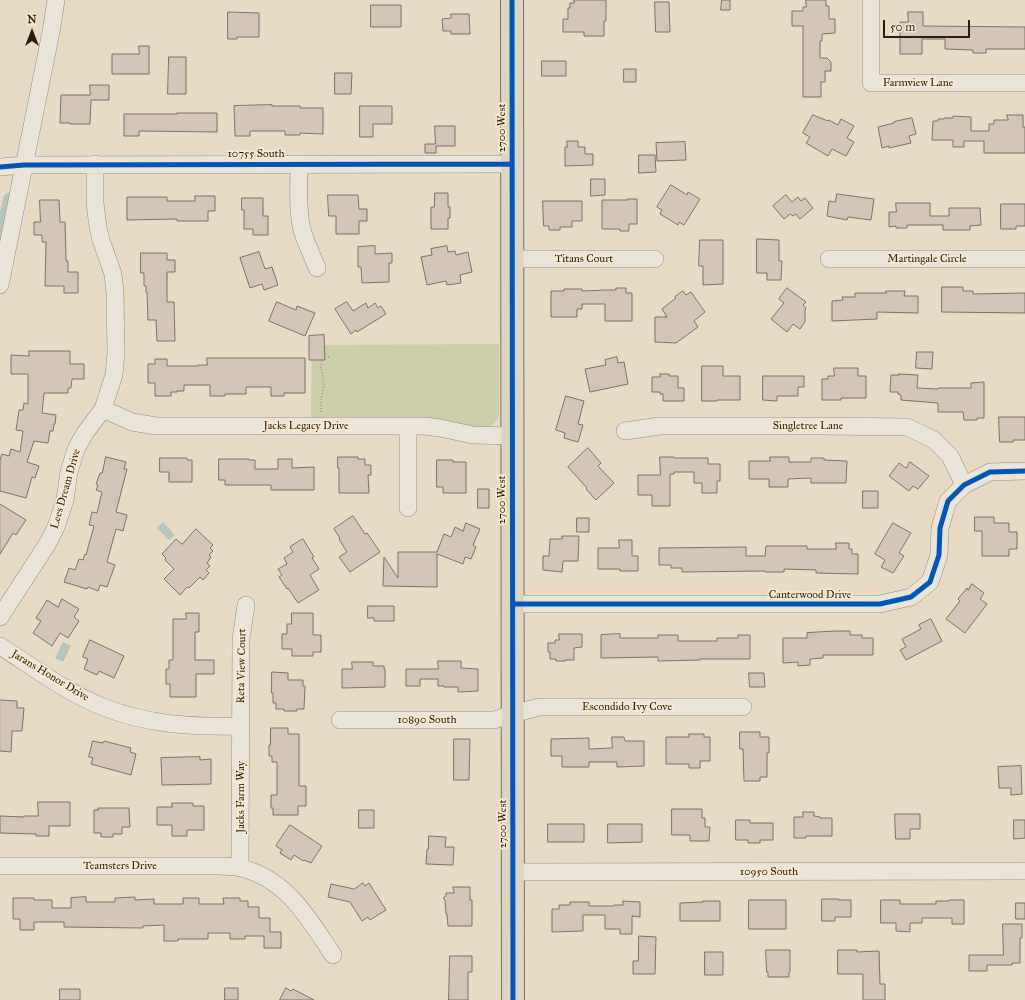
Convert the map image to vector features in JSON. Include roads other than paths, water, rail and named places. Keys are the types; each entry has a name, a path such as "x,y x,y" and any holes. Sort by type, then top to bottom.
{"main road":[{"name":"2700 West","path":"512,0 513,1000"}],"street":[{"path":"0,285 51,32 56,0"},
{"name":"Farmview Lane","path":"871,0 871,83 1025,83"},
{"name":"10755 South","path":"0,167 24,165 94,164 512,164"},
{"name":"Lees Dream Drive","path":"0,617 53,535 63,509 69,472 76,450 85,433 103,409 114,375 116,364 116,302 113,274 98,227 95,203 94,164"},
{"path":"299,164 299,201 301,221 306,240 317,268"},
{"name":"Martingale Circle","path":"829,259 1025,258"},
{"name":"Titans Court","path":"512,259 655,259"},
{"name":"Jacks Legacy Drive","path":"103,409 132,422 156,426 408,426 440,428 473,435 512,436"},
{"path":"408,426 408,508"},
{"name":"Singletree Lane","path":"625,431 660,426 907,427 934,440 950,456 964,485"},
{"name":"Canterwood Drive","path":"512,604 880,604 911,597 930,582 940,555 940,528 948,501 964,485 990,472 1025,471"},
{"name":"Reta View Court","path":"241,726 241,639 246,605"},
{"name":"Jarans Honor Drive","path":"0,646 69,690 120,713 174,725 215,727 241,726"},
{"name":"Escondido Ivy Cove","path":"513,714 539,707 743,707"},
{"name":"10890 South","path":"340,720 494,720 513,714"},
{"name":"Jacks Farm Way","path":"240,867 241,726"},
{"name":"Teamsters Drive","path":"0,866 240,867"},
{"path":"240,867 263,877 284,890 292,897 305,912 333,955"},
{"name":"10950 South","path":"513,872 1025,871"}],"waterway":[{"path":"0,239 9,199"}]}
